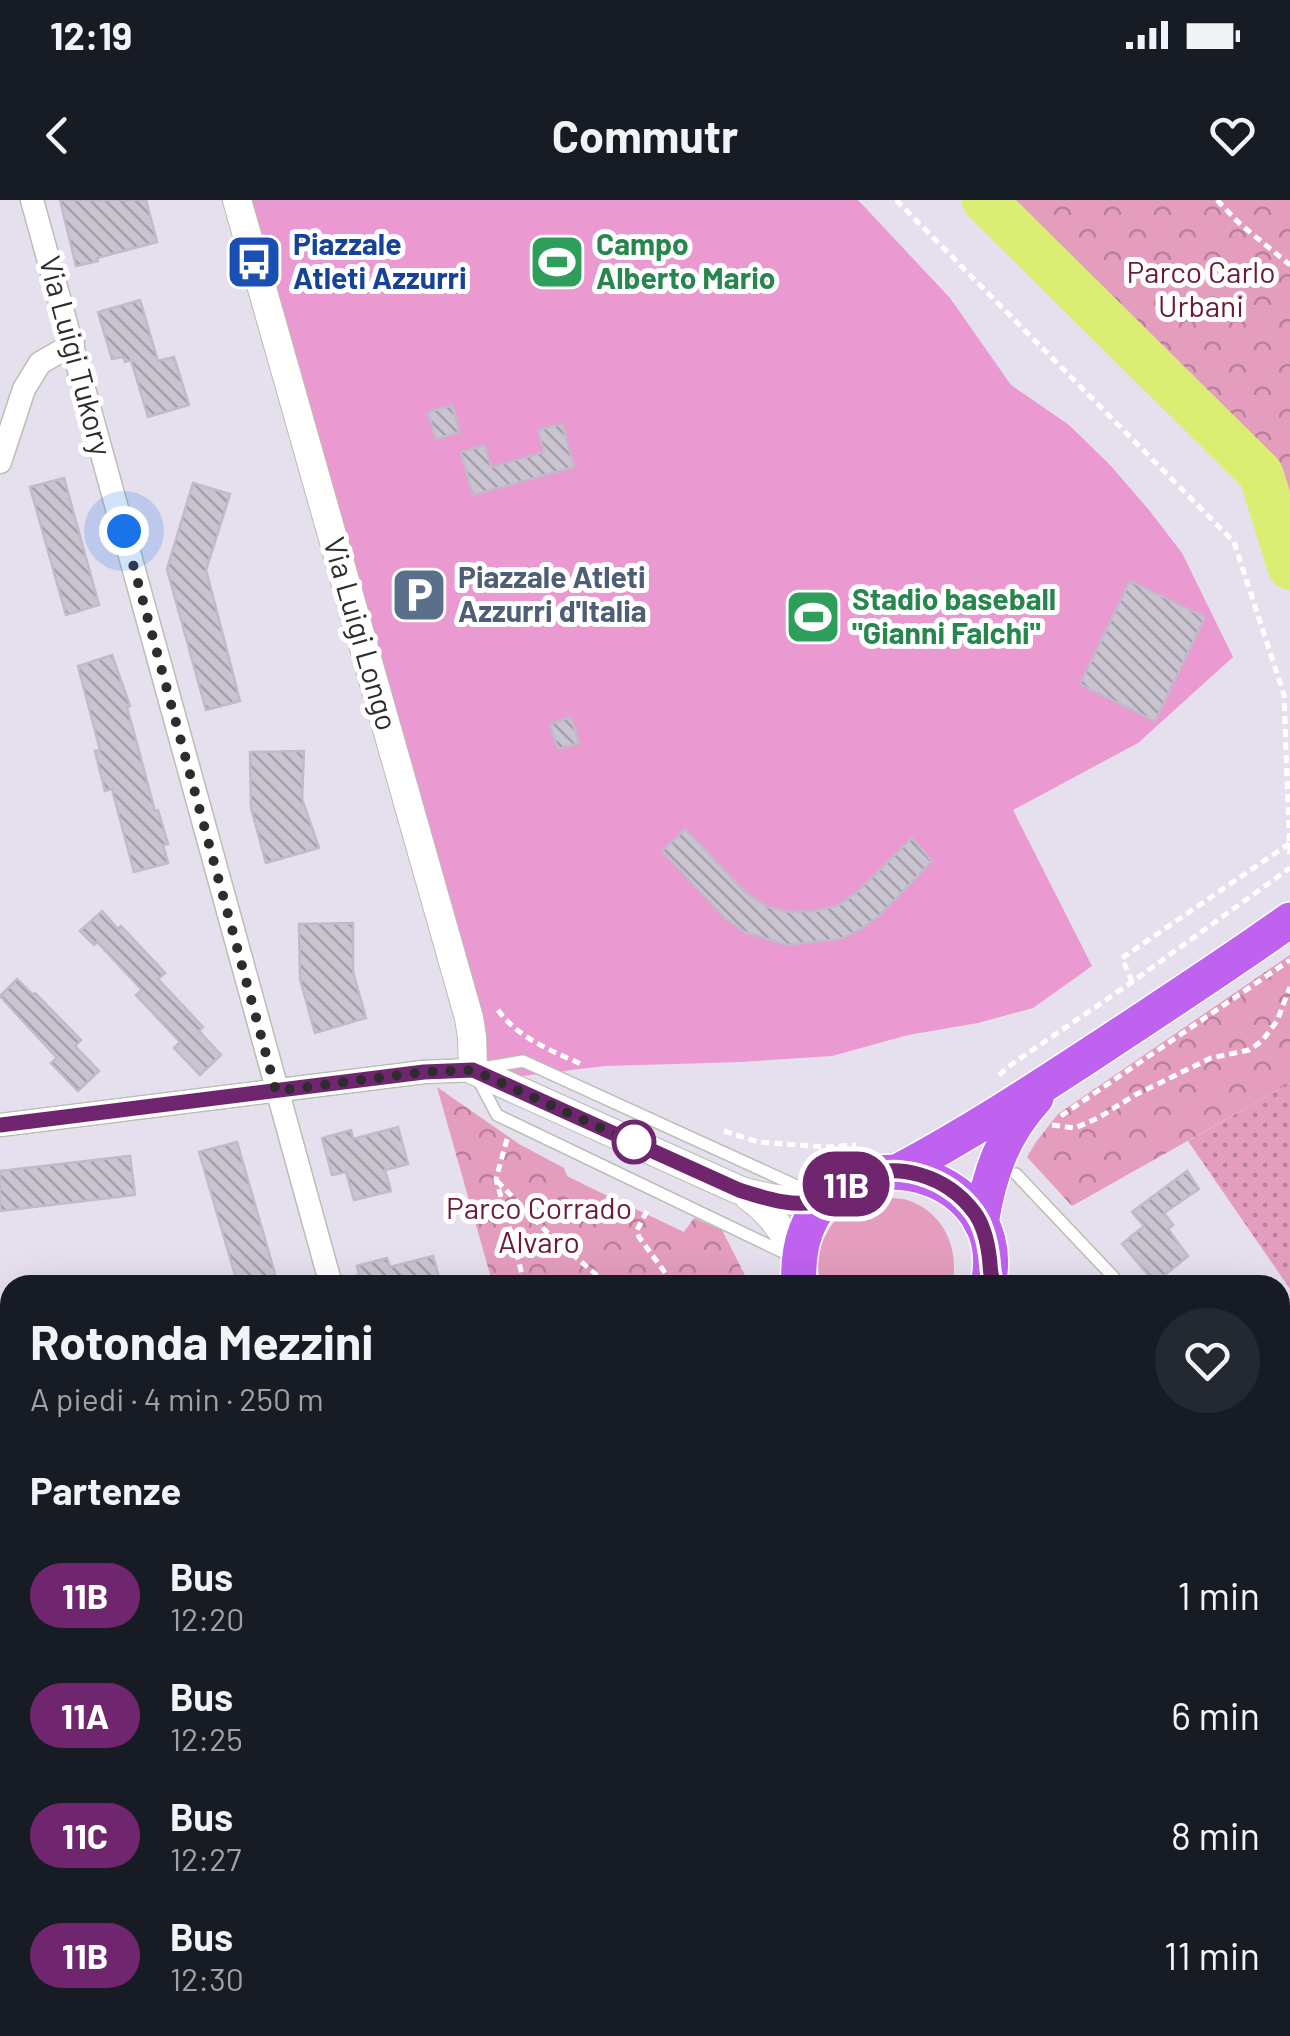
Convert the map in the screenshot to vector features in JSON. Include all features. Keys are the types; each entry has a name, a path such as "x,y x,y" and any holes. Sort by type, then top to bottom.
{"main road":[{"path":"900,1171 1058,1076 1290,920"},
{"path":"981,1223 994,1164 1028,1108 1058,1076"},
{"path":"798,1272 807,1227 825,1199 859,1177 900,1171 924,1175 964,1200 981,1223 991,1275"}],"street":[{"name":"Via Luigi Tukory","path":"32,200 328,1275"},
{"name":"Via Luigi Longo","path":"237,200 464,1000 472,1037 473,1070"},
{"path":"0,462 24,389 40,364 72,344"},
{"path":"0,1125 424,1072 473,1070 739,1190 767,1199 825,1199"},
{"path":"739,1190 776,1221 798,1272"}],"lane":[{"path":"798,1272 497,1115 473,1070 523,1061 825,1199"},
{"path":"1016,1174 1112,1275"}],"path":[{"path":"896,200 1234,542 1284,696 1290,857"},
{"path":"1216,200 1290,264"},
{"path":"1132,982 1122,958 1290,842"},
{"path":"992,1082 1290,868"},
{"path":"1290,960 1049,1124 1075,1128 1197,1064 1249,1050 1262,1041 1277,1021 1290,987"},
{"path":"498,1010 516,1029 598,1073"},
{"path":"714,1127 758,1142 859,1145"},
{"path":"510,1132 496,1179 522,1275"},
{"path":"496,1179 548,1233 596,1275"},
{"path":"647,1211 638,1230 639,1238 667,1275"}],"green space":[{"name":"Parco Carlo Urbani","path":"984,200 1290,200 1290,567 1261,473"},
{"path":"1290,955 1290,1083 1072,1206 1027,1157 1058,1114"},
{"path":"1290,1083 1290,1275 1280,1275 1188,1141"},
{"name":"Parco Corrado Alvaro","path":"437,1087 519,1144 564,1168 567,1176 684,1232 694,1218 722,1230 745,1275 490,1275"},
{"path":"883,1197 904,1199 931,1213 951,1245 954,1275 818,1275 825,1237 839,1217 859,1203"}],"shaded area":[{"path":"230,200 858,200 950,298 1011,385 1069,425 1149,510 1182,553 1233,657 1138,743 1013,810 1092,966 1033,1008 832,1056 605,1066 480,1081"}],"building":[{"path":"60,200 146,200 157,242 76,266"},
{"path":"140,300 158,361 174,357 189,405 148,417 131,360 112,359 98,312"},
{"path":"452,405 460,432 436,439 428,412"},
{"path":"562,424 574,467 473,495 461,452 485,445 491,467 544,452 538,430"},
{"path":"64,478 99,605 66,615 30,487"},
{"path":"193,483 230,494 206,570 240,701 206,710 167,569"},
{"path":"1130,581 1205,617 1155,721 1080,684"},
{"path":"112,655 130,706 127,707 155,811 158,810 168,844 163,845 168,863 134,872 112,789 105,791 95,751 100,750 78,666"},
{"path":"571,717 579,743 558,749 550,724"},
{"path":"304,751 302,799 319,848 266,863 251,808 250,752"},
{"path":"685,829 745,892 768,907 790,912 839,905 912,838 932,861 878,917 859,930 840,939 786,945 745,932 725,918 662,851"},
{"path":"102,911 165,973 158,979 203,1027 199,1031 221,1055 200,1075 174,1048 180,1042 136,995 142,990 97,942 94,945 80,931"},
{"path":"353,923 353,972 366,1018 315,1033 300,979 299,924"},
{"path":"17,979 81,1040 75,1046 99,1071 78,1091 51,1063 57,1058 0,996"},
{"path":"398,1127 408,1164 385,1170 391,1191 354,1200 346,1172 332,1175 322,1138 351,1130 353,1139"},
{"path":"237,1142 275,1274 235,1275 199,1152"},
{"path":"130,1156 135,1195 0,1211 0,1171"},
{"path":"1187,1171 1199,1189 1164,1213 1173,1225 1168,1229 1188,1256 1165,1275 1148,1275 1122,1244 1144,1226 1132,1212"},
{"path":"433,1256 438,1275 359,1275 357,1266 387,1258 390,1267"}],"waterway":[{"path":"984,200 1261,474 1290,567"}],"bus line":[{"name":"11B","path":"0,1125 424,1072 473,1070 739,1190 767,1199 825,1199 841,1186 879,1172 924,1175 964,1200 981,1223 990,1257 990,1275"}],"place":[{"name":"Piazzale Atleti Azzurri","path":"254,262"},
{"name":"Campo Alberto Mario","path":"557,262"},
{"name":"Piazzale Atleti Azzurri d'Italia","path":"419,595"},
{"name":"Stadio baseball \"Gianni Falchi\"","path":"813,617"}],"route":[{"path":"124,531 276,1091 424,1072 473,1070 641,1146 634,1142"}]}
